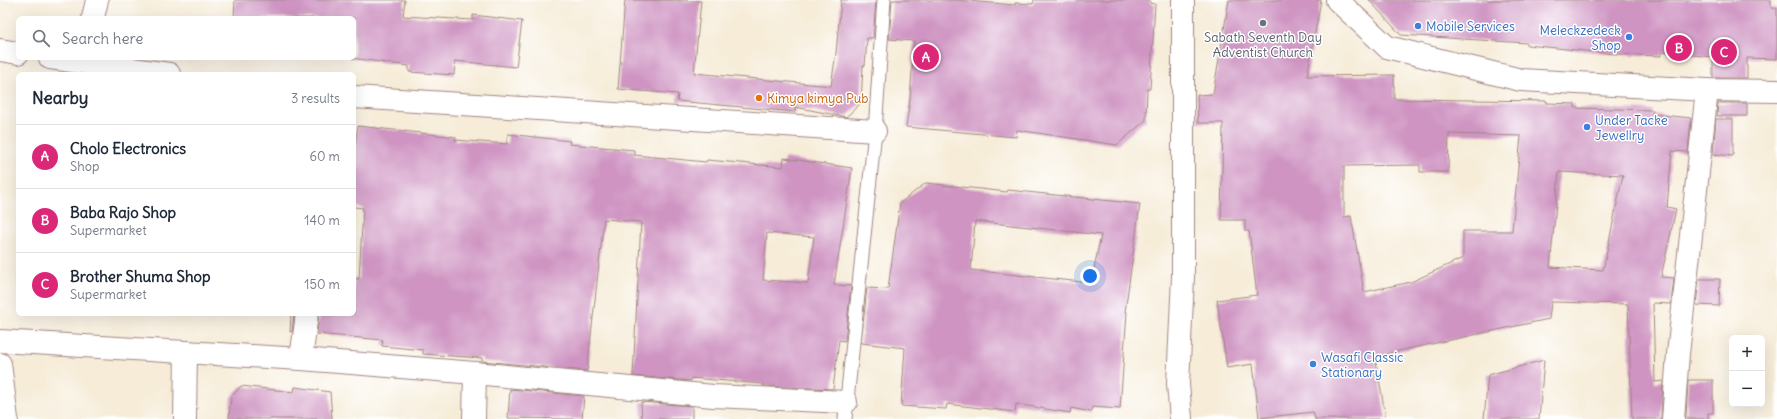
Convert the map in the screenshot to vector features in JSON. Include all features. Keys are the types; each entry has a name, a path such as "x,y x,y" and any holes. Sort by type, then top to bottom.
{"street":[{"path":"93,16 97,0"},
{"path":"1181,419 1178,384 1183,277 1183,0"},
{"path":"1337,0 1387,47 1521,80 1707,90 1777,91"},
{"path":"0,50 16,53"},
{"path":"84,60 157,72"},
{"path":"1673,419 1678,354 1707,90"},
{"path":"356,97 875,131"},
{"path":"301,359 307,316"},
{"path":"0,341 301,359 475,373 846,410"},
{"path":"185,419 186,352"},
{"path":"0,364 7,419"},
{"path":"474,419 475,373"}],"lane":[{"path":"846,410 875,131 884,0"}],"building":[{"path":"235,0 405,0 403,16 473,20 473,15 522,21 516,67 455,61 454,75 409,72 409,66 356,59 356,16 234,16"},
{"path":"625,0 701,1 694,73 831,86 841,0 876,0 873,38 867,38 865,66 863,65 861,103 846,117 795,107 795,112 677,101 678,94 618,89"},
{"path":"892,0 956,0 1015,5 1015,3 1033,4 1034,0 1150,0 1150,3 1155,4 1150,89 1147,89 1146,120 1117,145 1017,130 1016,137 906,127 910,99 914,41 889,39"},
{"path":"1229,0 1321,0 1307,76 1394,75 1394,99 1547,101 1547,103 1575,104 1575,108 1653,110 1652,114 1691,118 1688,152 1672,151 1667,207 1676,209 1661,277 1674,278 1671,304 1653,303 1655,382 1663,381 1661,419 1632,419 1628,304 1551,302 1549,319 1375,356 1386,419 1315,419 1313,412 1259,418 1253,364 1227,368 1217,300 1257,295 1249,231 1245,231 1245,220 1221,220 1223,123 1198,123 1197,95 1213,94","holes":["1449,134 1521,136 1512,231 1463,231 1463,258 1411,282 1364,292 1351,216 1344,217 1344,166 1420,165 1420,172 1448,172","1559,172 1623,175 1603,270 1550,267"]},
{"path":"1369,0 1771,0 1771,8 1777,8 1777,59 1747,58 1747,78 1713,78 1713,57 1661,52 1661,56 1615,54 1527,45 1527,43 1401,35"},
{"path":"1718,103 1747,103 1747,116 1717,116"},
{"path":"1716,119 1733,119 1733,156 1713,154"},
{"path":"358,126 456,137 455,140 507,144 508,134 570,141 569,144 634,150 634,155 706,162 707,160 783,167 784,158 852,168 834,285 851,286 845,341 839,340 833,389 763,386 763,384 691,378 691,381 633,376 641,222 604,219 587,371 482,361 482,358 423,354 423,350 382,346 383,340 317,334 319,316 356,316 356,278 359,279 363,208 356,207 356,138","holes":["767,233 814,237 808,283 763,280"]},
{"path":"926,183 1140,204 1125,312 1127,312 1120,409 1092,407 1091,412 1071,408 1070,413 1016,404 1015,412 947,404 946,409 901,406 905,348 861,343 867,288 888,289 900,203","holes":["975,221 1101,235 1091,283 971,270"]},
{"path":"1699,279 1720,279 1719,306 1696,305"},
{"path":"291,316 294,316 292,332 290,332"},
{"path":"1544,360 1539,419 1484,419 1488,375"},
{"path":"1688,380 1713,380 1713,413 1708,413 1708,419 1686,419"},
{"path":"241,386 294,392 295,387 330,392 332,419 229,419 231,397"},
{"path":"510,389 584,396 582,419 508,418"},
{"path":"641,402 692,406 692,419 642,419"}],"place":[{"name":"Sabath Seventh Day Adventist Church","path":"1263,23"},
{"name":"Mobile Services","path":"1418,26"},
{"name":"Meleckzedeck Shop","path":"1629,37"},
{"name":"Baba Rajo Shop","path":"1679,48"},
{"name":"Brother Shuma Shop","path":"1724,52"},
{"name":"Cholo Electronics","path":"926,57"},
{"name":"Kimya kimya Pub","path":"759,98"},
{"name":"Under Tacke Jewellry","path":"1587,127"},
{"name":"Wasafi Classic Stationary","path":"1313,364"}]}
